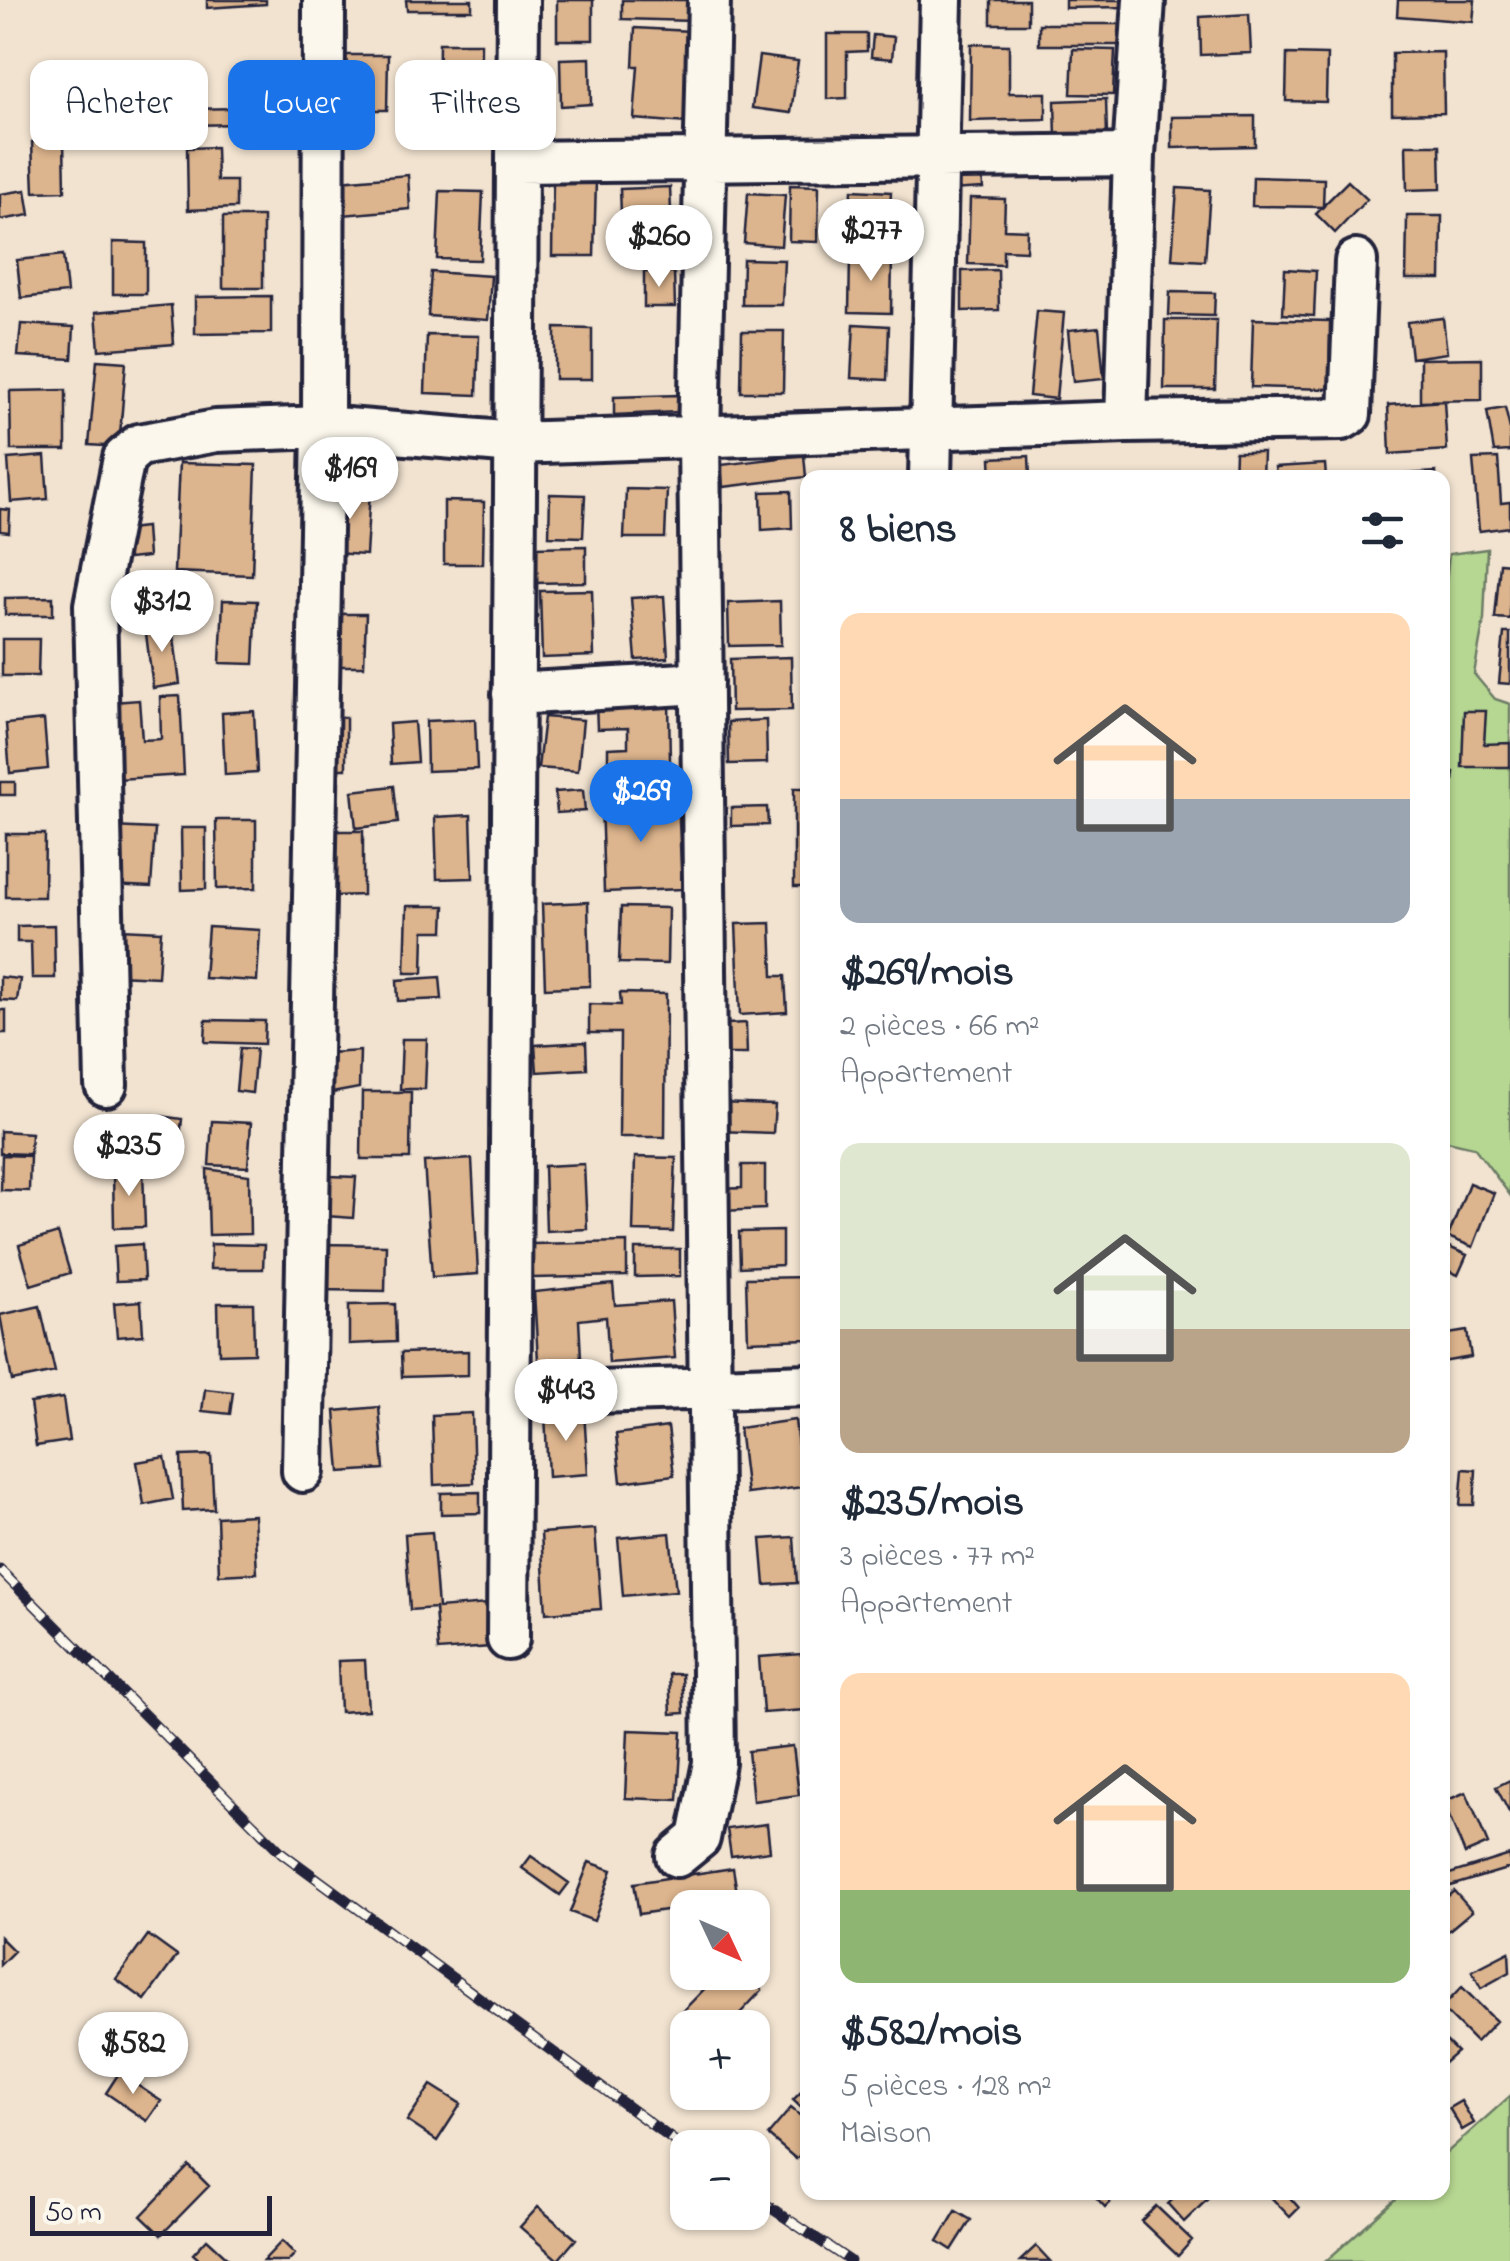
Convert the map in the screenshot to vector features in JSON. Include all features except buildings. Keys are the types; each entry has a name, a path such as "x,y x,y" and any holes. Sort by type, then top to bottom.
{"street":[{"path":"304,1470 324,428 324,0"},
{"path":"508,1638 518,0"},
{"path":"677,1856 699,1838 714,1763 699,438 710,0"},
{"path":"930,470 941,0"},
{"path":"1126,422 1134,155 1144,0"},
{"path":"518,162 1134,155"},
{"path":"106,1085 95,605 124,458 139,445 216,431 324,428 516,443 1347,417 1356,261"},
{"path":"513,694 702,684"},
{"path":"510,1394 800,1385"}],"green space":[{"path":"1487,549 1484,619 1474,674 1495,699 1510,704 1510,1195 1474,1147 1450,1142 1450,554"},
{"path":"1510,2096 1510,2261 1326,2261 1394,2200 1450,2200 1450,2150"}],"railway":[{"path":"0,1570 282,1853 670,2138"},
{"path":"770,2207 850,2261"}]}
